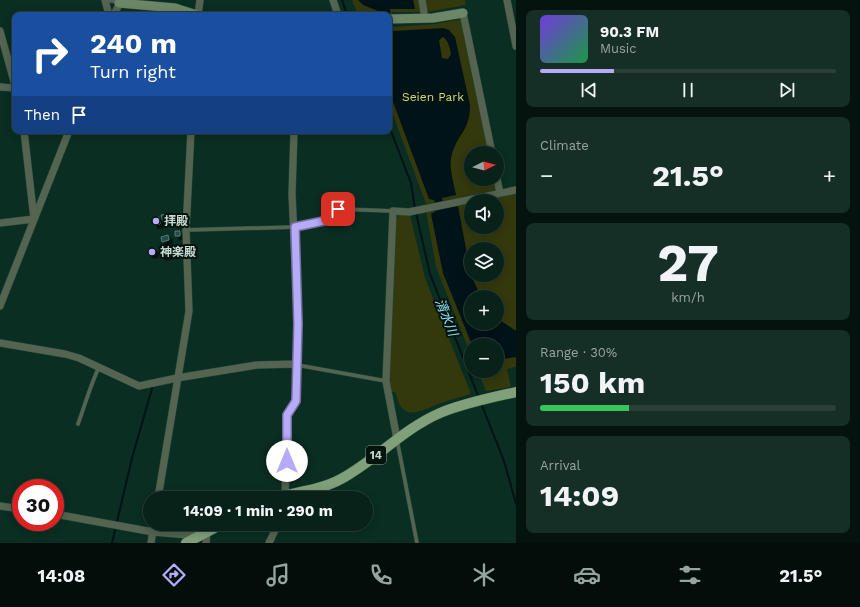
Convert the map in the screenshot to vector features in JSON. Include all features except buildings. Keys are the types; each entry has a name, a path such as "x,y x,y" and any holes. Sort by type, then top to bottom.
{"main road":[{"name":"14","path":"306,491 340,480 397,439 438,414 474,402 516,392"},
{"path":"186,543 204,537 212,531"}],"street":[{"path":"105,0 108,12"},
{"path":"198,12 200,0"},
{"path":"333,0 337,12"},
{"path":"422,0 425,19"},
{"path":"507,0 516,46"},
{"path":"115,12 120,1 175,8 188,12"},
{"path":"392,19 425,19 463,13 491,146"},
{"path":"0,31 12,76"},
{"path":"0,87 12,87"},
{"path":"24,134 34,219"},
{"path":"0,306 68,134"},
{"path":"159,491 189,311 186,230 191,134"},
{"path":"286,491 287,415 296,401 298,324 295,227 292,194 294,134"},
{"path":"498,186 500,193"},
{"path":"397,439 386,381 392,211 408,212 445,203 516,190"},
{"path":"0,223 34,219"},
{"path":"0,343 65,354 99,367 139,386 177,378 257,365 296,364"},
{"path":"0,506 12,508"},
{"path":"64,515 143,526"},
{"path":"151,543 153,531"},
{"path":"171,531 204,537"},
{"path":"269,543 275,531"}],"lane":[{"path":"105,0 120,1"},
{"path":"186,230 295,227 328,220 338,209 392,211"},
{"path":"296,364 386,381"},
{"path":"78,424 87,398 89,387 99,367"},
{"path":"397,439 417,543"}],"green space":[{"name":"Seien Park","path":"352,0 420,0 422,12 357,12"},
{"path":"425,0 465,0 466,5 427,12"},
{"name":"Seien Park","path":"392,12 393,27 435,24 463,19 489,146 464,146 464,186 496,186 496,190 476,194 464,194 464,196 426,204 392,112"},
{"path":"516,192 516,367 507,369 511,387 486,391 481,378 504,378 504,338 464,338 436,267 426,211 464,203 464,234 504,234 504,194"},
{"path":"399,215 410,215 425,278 471,394 418,412 406,411 402,408 398,402 396,393 391,391 389,380 396,220"}],"shaded area":[{"name":"Seien Park","path":"358,0 413,0 415,9 390,9 390,12 378,12 363,5"},
{"name":"Seien Park","path":"443,28 449,30 455,37 470,105 468,121 454,147 451,159 451,170 456,195 442,198 444,208 458,206 465,242 464,282 474,282 478,290 464,290 464,325 443,273 431,214 437,210 434,200 429,199 392,99 392,29 394,31","holes":["443,37 448,44 451,54 448,59 442,58 439,40"]},
{"name":"Seien Park","path":"504,323 516,331 516,357 504,359 504,338 469,338 466,330 504,330"}],"waterway":[{"name":"清水川","path":"342,0 346,12"},
{"name":"清水川","path":"392,134 411,183 415,209"},
{"name":"清水川","path":"416,213 430,274 479,398"},
{"path":"112,543 132,458 153,385"},
{"name":"清水川","path":"481,403 504,461 516,504"}],"place":[{"name":"拝殿","path":"156,221"},
{"name":"神楽殿","path":"152,252"}],"route":[{"path":"287,461 287,415 296,401 298,324 295,227 328,220 338,209"}]}
